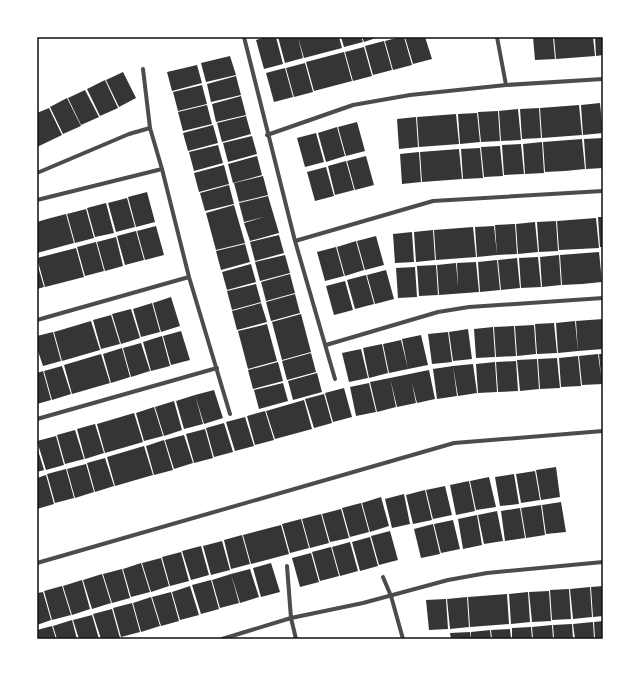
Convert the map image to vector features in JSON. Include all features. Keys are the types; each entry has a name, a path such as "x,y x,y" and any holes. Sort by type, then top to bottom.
{"street":[{"path":"244,37 267,135 295,241 335,379"},
{"path":"497,37 506,85"},
{"path":"143,69 150,128 162,169 189,277 230,414"},
{"path":"267,135 353,105 410,95 506,85 603,80"},
{"path":"37,173 129,134 150,128"},
{"path":"37,200 162,169"},
{"path":"295,241 434,202 603,191"},
{"path":"37,320 189,277"},
{"path":"326,345 438,312 470,307 603,298"},
{"path":"37,419 217,368"},
{"path":"37,563 454,443 603,431"},
{"path":"222,639 291,618 391,596 456,578 487,573 603,562"},
{"path":"287,566 291,618 296,639"},
{"path":"383,577 391,596 403,639"}],"building":[{"path":"266,37 276,37 283,64 264,69 256,40"},
{"path":"278,37 298,37 303,58 285,63"},
{"path":"298,37 339,37 342,48 304,58"},
{"path":"341,37 361,37 363,42 344,47"},
{"path":"362,37 379,37 364,42"},
{"path":"404,37 412,65 393,70 385,41"},
{"path":"405,37 425,37 432,59 413,64"},
{"path":"533,37 553,37 555,59 535,60"},
{"path":"554,37 593,37 595,56 556,59"},
{"path":"595,37 603,37 603,55 596,56"},
{"path":"384,41 392,70 373,75 365,46"},
{"path":"364,47 372,76 353,81 345,52"},
{"path":"344,52 352,81 314,91 306,62"},
{"path":"230,56 236,75 206,82 201,63"},
{"path":"305,63 313,92 294,97 286,68"},
{"path":"197,65 202,83 172,91 167,72"},
{"path":"285,68 293,97 274,102 266,73"},
{"path":"123,72 136,98 119,107 106,80"},
{"path":"236,76 241,95 211,102 207,84"},
{"path":"105,80 118,108 100,116 87,89"},
{"path":"202,85 207,104 178,111 173,92"},
{"path":"85,90 99,117 81,125 68,98"},
{"path":"241,96 246,115 216,122 212,104"},
{"path":"67,98 81,126 63,134 50,107"},
{"path":"600,103 603,133 583,135 581,105"},
{"path":"207,105 212,124 183,131 178,112"},
{"path":"579,105 582,135 542,138 540,108"},
{"path":"49,108 62,135 37,147 37,113"},
{"path":"539,108 541,138 522,139 520,109"},
{"path":"518,109 521,140 501,141 499,111"},
{"path":"498,111 500,141 481,142 478,112"},
{"path":"477,113 480,142 460,144 458,114"},
{"path":"456,114 459,144 419,147 417,117"},
{"path":"246,116 251,134 222,142 217,123"},
{"path":"416,117 418,147 399,149 397,119"},
{"path":"357,122 365,151 346,156 338,127"},
{"path":"213,125 218,143 188,151 183,133"},
{"path":"337,127 345,156 326,162 318,133"},
{"path":"316,133 324,162 305,167 297,138"},
{"path":"252,136 257,154 228,162 223,143"},
{"path":"603,138 603,168 586,169 584,139"},
{"path":"582,139 585,169 545,172 543,142"},
{"path":"542,142 544,173 525,174 523,144"},
{"path":"521,144 524,174 504,175 502,145"},
{"path":"218,145 223,163 194,171 189,152"},
{"path":"500,146 503,176 484,177 481,147"},
{"path":"480,148 483,178 463,179 461,149"},
{"path":"459,149 462,179 422,182 420,152"},
{"path":"419,152 421,182 402,184 400,154"},
{"path":"257,156 262,175 233,183 228,164"},
{"path":"366,156 374,185 355,190 347,161"},
{"path":"346,161 354,190 335,195 328,166"},
{"path":"224,165 229,184 199,192 194,173"},
{"path":"326,167 334,196 315,201 307,172"},
{"path":"263,176 268,195 239,202 234,183"},
{"path":"229,185 234,204 205,211 200,193"},
{"path":"147,192 155,222 136,227 128,197"},
{"path":"268,196 279,233 250,241 244,223 264,217 244,222 239,203"},
{"path":"127,198 135,227 116,232 108,203"},
{"path":"106,203 114,233 95,237 87,208"},
{"path":"234,205 245,243 216,250 206,213"},
{"path":"86,209 94,238 75,243 67,214"},
{"path":"66,214 74,243 37,253 37,222"},
{"path":"598,217 603,217 603,247 600,247"},
{"path":"596,218 599,248 559,250 557,221"},
{"path":"556,221 558,251 539,252 537,222"},
{"path":"535,222 538,252 518,254 516,224"},
{"path":"515,224 517,254 497,255 495,225"},
{"path":"156,226 164,255 145,260 137,231"},
{"path":"494,226 497,255 477,257 475,227"},
{"path":"473,227 476,257 436,260 434,230"},
{"path":"433,230 435,260 416,262 414,232"},
{"path":"136,231 144,260 125,265 117,236"},
{"path":"412,232 414,262 395,263 393,234"},
{"path":"279,235 284,253 255,261 250,242"},
{"path":"376,236 384,265 365,270 357,241"},
{"path":"116,237 123,266 105,271 97,242"},
{"path":"356,241 364,270 345,276 337,247"},
{"path":"96,242 104,271 85,276 77,247"},
{"path":"245,244 250,262 221,270 216,251"},
{"path":"336,247 344,276 325,281 317,252"},
{"path":"76,248 84,277 45,287 37,258"},
{"path":"599,252 602,282 562,285 560,255"},
{"path":"285,255 290,273 260,281 255,262"},
{"path":"559,255 561,285 542,287 540,257"},
{"path":"538,257 541,287 521,288 519,258"},
{"path":"517,258 520,288 501,290 498,260"},
{"path":"497,260 500,290 480,292 478,262"},
{"path":"476,262 479,292 439,295 437,265 456,263 458,287 457,263"},
{"path":"37,263 44,287 37,289"},
{"path":"251,264 256,282 227,290 222,272"},
{"path":"436,265 438,295 419,296 417,266"},
{"path":"415,267 417,297 398,298 396,268"},
{"path":"386,270 394,299 375,304 367,275"},
{"path":"290,274 295,293 266,301 261,282"},
{"path":"366,275 374,304 355,309 347,280"},
{"path":"345,281 353,310 334,315 326,286"},
{"path":"256,284 261,302 232,310 227,291"},
{"path":"295,294 300,313 271,321 266,302"},
{"path":"171,297 180,326 161,332 153,303"},
{"path":"152,303 160,332 141,337 133,309"},
{"path":"261,303 267,322 237,330 232,311"},
{"path":"131,309 140,338 121,344 112,314"},
{"path":"301,314 311,352 282,360 272,322"},
{"path":"111,315 120,344 101,349 93,320"},
{"path":"603,319 603,349 578,351 576,321"},
{"path":"91,321 100,350 62,361 54,332"},
{"path":"575,321 578,351 558,353 556,323"},
{"path":"554,323 557,353 537,354 535,324"},
{"path":"267,324 277,361 248,369 238,331"},
{"path":"534,325 536,354 517,356 515,326"},
{"path":"514,326 516,356 496,357 494,327"},
{"path":"493,327 495,357 476,358 474,329"},
{"path":"468,329 472,359 453,361 449,332"},
{"path":"181,331 190,360 171,365 163,336"},
{"path":"53,332 61,361 43,366 37,348 37,336"},
{"path":"448,332 452,362 432,364 428,334"},
{"path":"421,335 428,365 408,369 402,339"},
{"path":"162,336 170,366 151,371 143,342"},
{"path":"401,340 408,369 389,373 383,344"},
{"path":"141,343 150,371 131,377 123,348"},
{"path":"382,344 388,373 369,378 363,348"},
{"path":"122,348 130,377 111,383 103,354"},
{"path":"361,349 368,378 349,382 342,353"},
{"path":"311,353 316,372 287,380 282,361"},
{"path":"101,354 110,383 72,394 64,365"},
{"path":"598,354 601,376 599,354 603,354 603,384 582,385 579,356"},
{"path":"578,356 581,386 561,387 559,358"},
{"path":"557,358 560,388 540,389 538,359"},
{"path":"537,359 539,389 520,391 517,360"},
{"path":"516,361 518,391 498,392 496,362"},
{"path":"278,362 283,381 253,389 248,370"},
{"path":"495,362 497,392 478,393 476,364"},
{"path":"473,364 477,393 458,396 453,366"},
{"path":"62,366 71,394 52,400 44,371"},
{"path":"453,366 457,396 437,399 433,369"},
{"path":"429,370 435,399 417,403 412,383 416,403 397,407 390,378"},
{"path":"43,371 51,400 37,404 37,373"},
{"path":"317,373 322,392 293,400 288,381"},
{"path":"390,378 396,407 377,412 370,382"},
{"path":"283,383 288,401 259,409 254,390"},
{"path":"369,383 376,412 356,416 350,387"},
{"path":"344,388 352,417 333,422 325,393"},
{"path":"214,390 223,418 204,424 195,395"},
{"path":"324,394 332,423 314,428 305,399"},
{"path":"195,395 203,424 184,429 176,401"},
{"path":"304,400 312,429 275,439 266,411"},
{"path":"174,401 182,430 164,436 155,407"},
{"path":"154,407 163,436 144,441 136,413"},
{"path":"265,411 274,440 255,445 247,416"},
{"path":"134,413 143,442 105,453 97,424"},
{"path":"245,417 254,446 235,451 226,422"},
{"path":"224,423 233,452 214,457 206,428"},
{"path":"95,424 104,453 85,459 77,429"},
{"path":"205,429 213,458 194,463 186,434"},
{"path":"75,430 84,459 65,464 57,435"},
{"path":"184,435 193,463 174,469 165,440"},
{"path":"56,436 64,465 46,470 37,441"},
{"path":"164,440 173,470 154,475 146,446"},
{"path":"144,446 153,475 115,486 107,457"},
{"path":"37,447 44,470 37,472"},
{"path":"105,458 114,486 95,492 87,463"},
{"path":"86,464 94,492 75,498 67,469"},
{"path":"556,467 560,497 541,500 536,470"},
{"path":"66,469 74,498 55,503 47,474"},
{"path":"535,471 540,500 521,503 516,474"},
{"path":"514,474 519,504 500,506 495,477"},
{"path":"46,475 54,504 37,509 37,478"},
{"path":"489,477 496,507 476,510 470,481"},
{"path":"469,481 475,511 456,515 450,485"},
{"path":"445,486 452,515 433,519 426,490"},
{"path":"425,490 432,520 413,524 406,495"},
{"path":"404,494 410,524 392,528 385,499"},
{"path":"381,497 389,526 370,532 362,503"},
{"path":"561,502 566,532 546,534 542,505"},
{"path":"361,503 369,532 350,537 342,508"},
{"path":"541,505 545,535 526,538 521,508"},
{"path":"520,508 525,538 505,541 501,511"},
{"path":"341,509 349,538 330,542 322,514"},
{"path":"497,511 503,541 484,544 478,515"},
{"path":"321,514 329,543 310,548 302,519"},
{"path":"477,515 482,545 463,549 458,519"},
{"path":"301,519 309,548 290,553 282,524"},
{"path":"453,520 460,549 441,553 434,524"},
{"path":"433,524 440,554 421,558 414,529"},
{"path":"281,525 289,554 251,564 243,535"},
{"path":"390,531 398,560 379,565 371,536"},
{"path":"242,535 250,564 231,569 224,540"},
{"path":"370,537 378,566 360,571 352,542"},
{"path":"222,541 230,570 211,575 203,546"},
{"path":"350,542 358,571 340,576 332,547"},
{"path":"201,546 209,575 191,580 182,551"},
{"path":"331,547 339,576 320,581 312,552"},
{"path":"181,552 189,581 170,586 162,557"},
{"path":"311,553 319,582 300,587 292,558"},
{"path":"161,558 169,586 151,592 142,563"},
{"path":"141,563 150,592 131,597 123,569"},
{"path":"271,563 280,592 261,597 253,568"},
{"path":"122,569 130,598 112,603 103,574"},
{"path":"250,569 259,597 240,603 231,574"},
{"path":"102,574 111,603 92,609 83,580"},
{"path":"231,574 239,603 220,608 212,580"},
{"path":"82,580 90,609 72,615 63,586"},
{"path":"211,580 219,609 201,614 192,585"},
{"path":"62,586 71,615 52,620 44,591"},
{"path":"190,586 199,615 180,620 172,592"},
{"path":"603,586 603,616 593,617 591,587"},
{"path":"590,587 592,617 573,619 570,589"},
{"path":"569,589 571,619 552,620 550,590"},
{"path":"549,591 551,621 532,622 529,592"},
{"path":"43,592 51,620 37,625 37,593"},
{"path":"171,592 179,621 161,626 152,597"},
{"path":"528,592 530,622 511,624 509,594"},
{"path":"507,594 509,624 470,627 468,597"},
{"path":"151,597 160,626 141,632 133,603"},
{"path":"467,597 469,627 450,629 447,599"},
{"path":"446,599 448,629 429,630 426,600"},
{"path":"132,603 140,632 121,637 113,608"},
{"path":"112,609 120,638 101,639 93,614"},
{"path":"92,615 99,639 79,639 73,620"},
{"path":"72,620 77,639 57,639 53,626"},
{"path":"603,621 603,639 595,639 594,622"},
{"path":"593,622 594,639 575,639 573,624"},
{"path":"572,624 573,639 554,639 553,625"},
{"path":"552,625 553,639 533,639 532,627"},
{"path":"52,626 56,639 37,639 37,630"},
{"path":"531,627 532,639 512,639 512,628"},
{"path":"510,629 511,639 492,639 491,630"},
{"path":"490,630 491,639 471,639 471,632"},
{"path":"470,632 471,639 451,639 450,633"}]}
